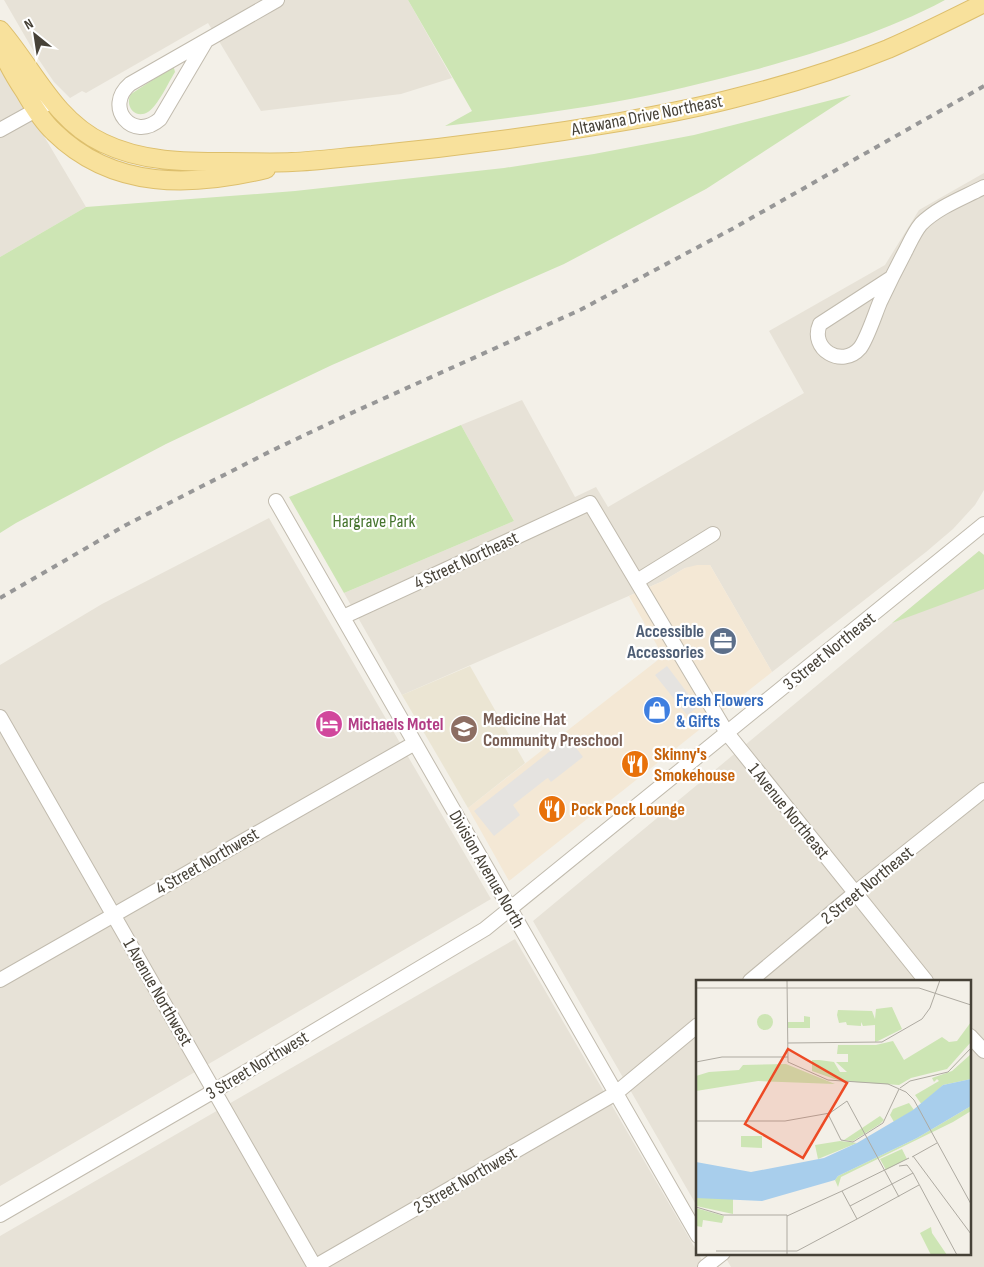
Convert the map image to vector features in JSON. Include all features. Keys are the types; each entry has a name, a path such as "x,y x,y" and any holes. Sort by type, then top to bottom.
{"main road":[{"name":"Altawana Drive Northeast","path":"52,101 60,111 90,136 118,150 160,160 192,162 294,162 437,149 577,129 681,111 736,98 840,67 887,49 984,3"},
{"path":"0,30 16,49 52,101"},
{"path":"0,45 5,60 36,110"},
{"name":"Altawana Drive Northeast","path":"36,110 54,133 85,156 104,166 144,178 186,182 209,180 294,162"}],"street":[{"path":"206,40 160,119 148,127 134,126 128,122 120,110 119,103 124,89 130,84 206,40 277,0"},
{"path":"0,130 52,101"},
{"path":"891,278 820,324 816,332 818,341 824,349 833,356 842,358 850,356 860,347 891,278 920,225 932,215 984,186"},
{"name":"Division Avenue North","path":"276,501 696,1233"},
{"name":"4 Street Northeast","path":"343,617 590,503"},
{"name":"1 Avenue Northeast","path":"590,503 727,733 925,980"},
{"name":"3 Street Northeast","path":"510,909 727,733 981,532"},
{"path":"637,581 713,534"},
{"name":"1 Avenue Northwest","path":"0,717 315,1267"},
{"name":"4 Street Northwest","path":"0,980 415,743"},
{"name":"2 Street Northeast","path":"751,980 855,893 984,790"},
{"name":"3 Street Northwest","path":"0,1215 462,943 485,929 510,909"},
{"path":"616,1093 696,1027"},
{"name":"2 Street Northwest","path":"315,1267 616,1093"}],"shaded area":[{"path":"4,0 408,0 452,78 401,94 261,111 208,23 86,93 82,91 70,98 54,82 37,57"},
{"path":"0,62 86,207 0,257"},
{"path":"984,173 984,490 975,505 953,529 772,672 710,565 685,568 663,581 402,695 344,593 514,521 461,425 522,400 575,497 596,487 608,507 804,393 769,331 885,265 919,210"},
{"path":"269,518 491,899 0,1186 0,665 102,604"},
{"path":"979,551 984,555 984,1267 731,1267 724,1254 972,1254 972,980 696,980 696,1205 533,921"},
{"path":"697,565 710,565 772,672 509,881 468,808 663,656 629,596 663,581 685,568"},
{"name":"Medicine Hat Community Preschool","path":"470,666 525,763 468,808 402,695"},
{"path":"667,666 698,707 687,715 655,675"},
{"path":"568,737 583,757 551,782 548,778 546,779 513,805 520,815 494,836 474,811"},
{"path":"515,939 696,1250 696,1254 698,1254 706,1267 0,1267 0,1236"}],"green space":[{"path":"408,0 945,0 899,22 851,40 719,79 667,92 614,102 445,126 472,111"},
{"path":"171,68 174,68 175,72 152,109 143,114 135,113 129,103 131,94"},
{"path":"851,95 706,189 564,264 332,365 166,444 0,533 0,257 86,207 295,191 504,168 594,154 694,135"},
{"name":"Hargrave Park","path":"461,425 514,521 344,593 289,497"},
{"path":"979,551 984,555 984,589 892,623"}],"railway":[{"path":"0,598 126,525 271,451 580,310 732,229 984,86"}],"place":[{"name":"Accessible Accessories","path":"723,641"},
{"name":"Fresh Flowers & Gifts","path":"657,710"},
{"name":"Michaels Motel","path":"329,724"},
{"name":"Medicine Hat Community Preschool","path":"464,729"},
{"name":"Skinny's Smokehouse","path":"635,764"},
{"name":"Pock Pock Lounge","path":"552,809"}]}
